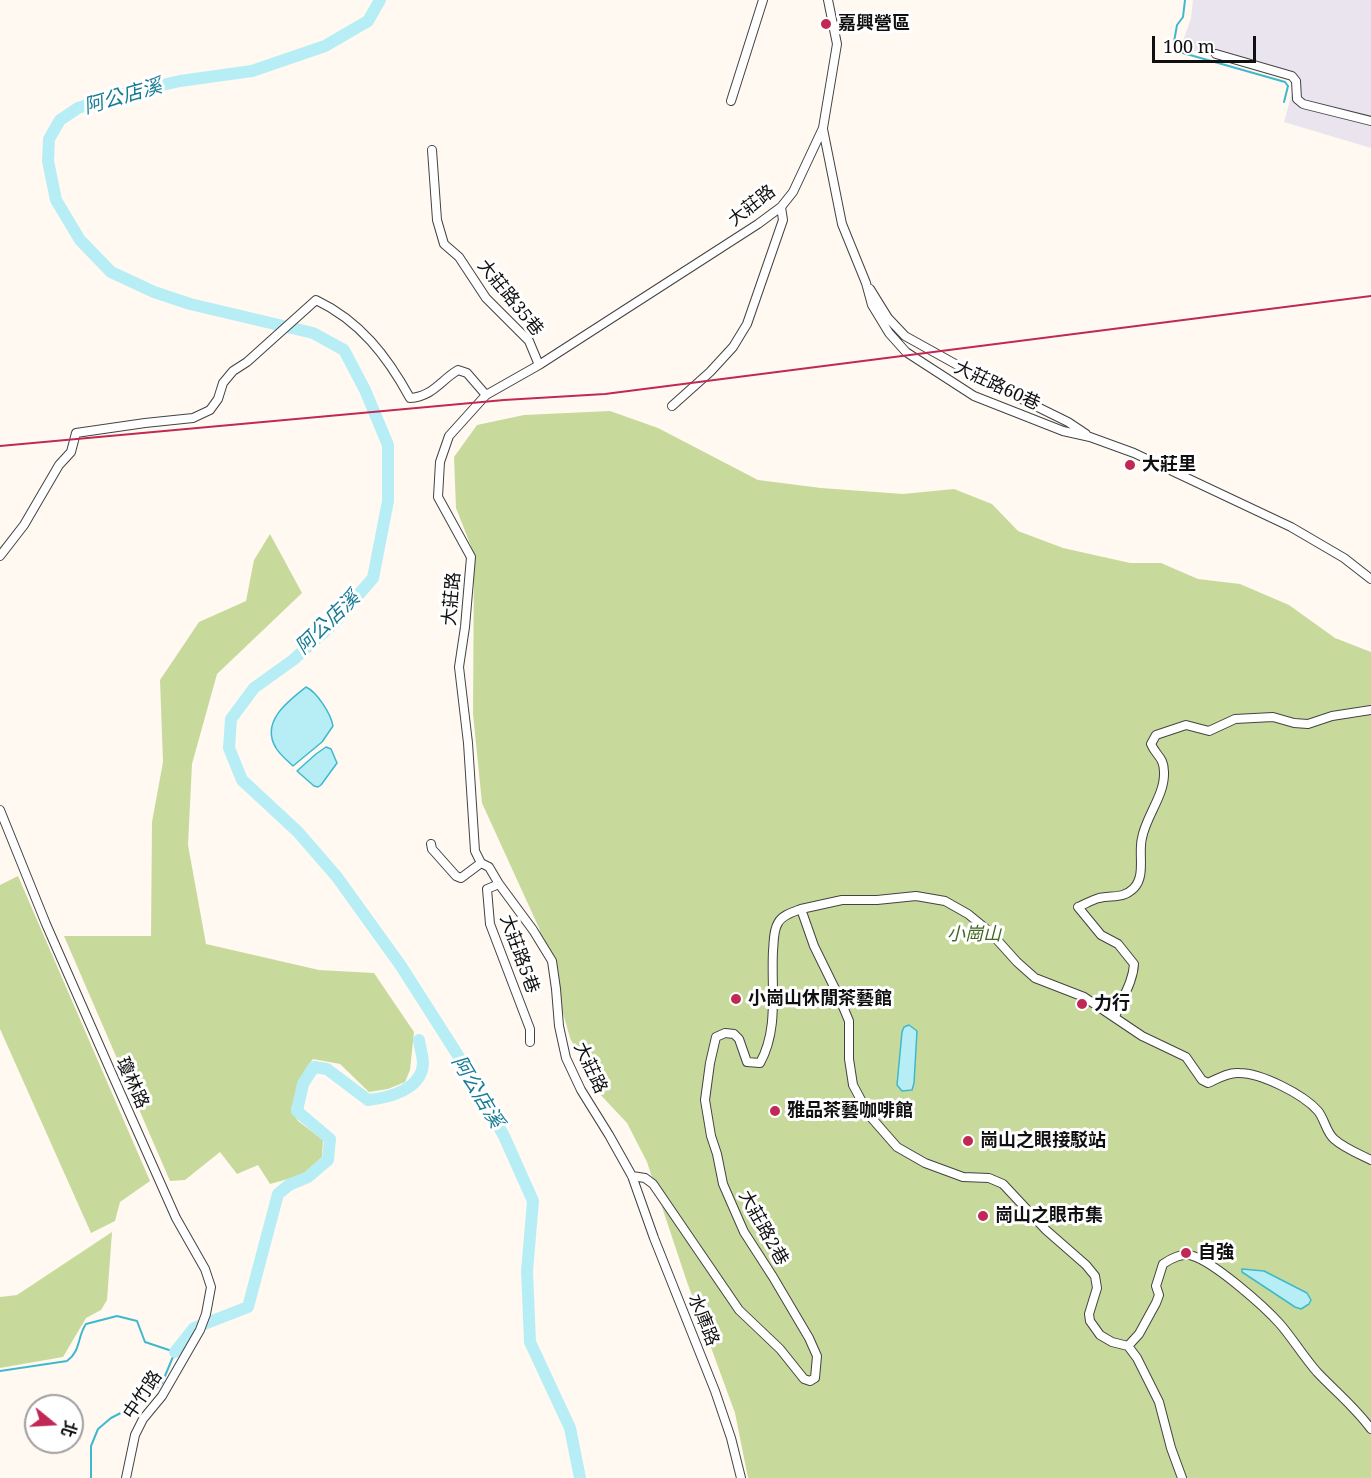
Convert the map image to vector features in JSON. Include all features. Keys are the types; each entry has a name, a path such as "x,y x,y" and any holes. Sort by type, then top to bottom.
{"street":[{"path":"730,101 763,0"},
{"name":"大莊路","path":"632,1176 581,1090 566,1058 559,1026 552,961 489,867 481,862 475,851 468,743 459,667 471,557 438,497 440,462 449,436 486,395 539,365 781,207 793,192 823,128 837,44 828,0"},
{"path":"1216,54 1292,76 1296,81 1297,99 1303,104 1371,121"},
{"name":"大莊路60巷","path":"823,128 842,224 866,283 872,305 888,333 906,352 974,396 1063,431 1090,437 1134,453 1291,527 1344,558 1371,579"},
{"name":"大莊路35巷","path":"432,150 437,220 444,244 459,257 486,298 529,340 539,365"},
{"path":"672,406 710,372 733,347 747,324 783,220 781,207"},
{"name":"大莊路60巷","path":"866,283 888,318 905,336 995,386 1068,422 1090,437"},
{"path":"0,556 24,525 59,465 71,452 76,433 193,418 210,410 233,371 248,362 316,300 354,323 377,346 397,372 410,398 433,391 458,370 467,373 486,395"},
{"path":"1115,1017 1134,975 1134,964 1118,944 1101,935 1078,907 1099,898 1124,895 1135,887 1139,878 1142,835 1159,796 1164,774 1162,758 1151,744 1156,735 1186,725 1209,731 1234,719 1273,717 1308,724 1332,716 1371,710"},
{"name":"瓊林路","path":"0,810 46,924 116,1084 176,1218 205,1269 211,1287 206,1314 200,1330 180,1365"},
{"path":"431,844 432,849 456,876 461,878 481,862"},
{"name":"大莊路5巷","path":"499,884 487,889 490,924 530,1029 530,1042"},
{"name":"大莊路2巷","path":"632,1176 645,1178 653,1184 739,1310 780,1349 804,1379 810,1381 814,1378 817,1356 809,1338 744,1232 723,1184 705,1100 710,1063 716,1037 725,1033 734,1034 739,1039 747,1062 760,1063 772,1024 774,1006 772,963 774,934 778,923 786,915 801,909 842,900 878,900 916,896 945,900 968,914 990,932 1035,978 1084,997 1142,1036 1186,1057 1202,1080 1208,1083 1237,1072 1293,1091 1310,1103 1319,1113 1329,1134 1336,1141 1371,1160"},
{"path":"801,909 813,946 849,1021 849,1059 853,1085 869,1115 897,1147 925,1163 963,1177 989,1178 1003,1184 1038,1222 1086,1265 1095,1276 1097,1287 1089,1314 1090,1322 1100,1335 1112,1342 1128,1346 1137,1358 1155,1392 1182,1478"},
{"name":"水庫路","path":"632,1176 654,1238 715,1391 731,1438 741,1478"},
{"path":"1128,1346 1139,1334 1156,1303 1159,1295 1156,1286 1162,1264 1178,1257 1191,1255 1221,1272 1266,1309 1302,1354 1371,1429"},
{"name":"中竹路","path":"126,1478 135,1435 143,1419 162,1396 180,1365"}],"shaded area":[{"path":"1193,0 1371,0 1371,148 1284,122 1294,86 1291,80 1181,47 1191,18"}],"green space":[{"name":"小崗山","path":"610,411 658,428 758,480 821,488 903,494 954,489 992,504 1018,531 1063,548 1130,563 1161,563 1198,579 1240,584 1289,605 1335,638 1371,652 1371,1478 748,1478 735,1413 687,1282 647,1162 627,1123 596,1090 570,1038 539,928 482,803 473,714 474,554 456,508 454,457 477,425 524,415"},
{"path":"270,534 302,593 217,674 192,764 188,845 206,944 319,970 374,973 414,1032 410,1070 405,1082 388,1089 369,1092 340,1064 313,1059 302,1077 291,1110 298,1121 323,1140 322,1157 302,1175 270,1184 258,1165 237,1174 220,1152 185,1180 170,1181 64,936 151,936 152,822 163,762 160,680 199,622 246,601 254,560"},
{"path":"18,876 150,1181 120,1202 115,1221 91,1233 0,1029 0,885"},
{"path":"112,1232 107,1300 101,1310 86,1318 63,1357 0,1368 0,1297 17,1295"}],"water":[{"path":"306,687 323,704 333,726 322,742 293,766 276,748 271,729 278,713"},
{"path":"326,747 331,749 337,763 321,785 314,786 297,771"},
{"path":"909,1025 917,1031 914,1083 912,1090 902,1091 897,1085 902,1032 904,1027"},
{"path":"1242,1269 1264,1271 1307,1293 1311,1300 1301,1309 1295,1307 1242,1272"}],"waterway":[{"name":"阿公店溪","path":"380,0 368,21 325,46 252,71 180,81 118,95 78,108 60,120 49,139 48,161 56,200 80,240 111,272 154,292 190,304 313,333 344,350 365,390 388,445 388,501 373,578 334,623 293,660 254,688 231,719 229,748 242,780 298,832 337,877 401,966 459,1057 504,1136 533,1201 527,1271 530,1342 570,1428 580,1478"},
{"path":"1185,0 1183,17 1177,25 1173,48 1183,53 1285,82 1288,86 1284,102"},
{"path":"175,1352 194,1328 248,1307 278,1194 289,1185 308,1177 328,1160 330,1139 297,1111 303,1084 314,1067 327,1069 368,1100 394,1095 410,1086 421,1073 423,1061 419,1040"},
{"path":"0,1371 67,1361 75,1353 86,1324 117,1316 137,1321 145,1342 175,1352 162,1383 138,1404 111,1418 98,1429 91,1446 91,1478"}],"railway":[{"path":"0,446 504,400 605,394 1371,296"}],"place":[{"name":"嘉興營區","path":"826,24"},
{"name":"大莊里","path":"1130,465"},
{"name":"小崗山休閒茶藝館","path":"736,999"},
{"name":"力行","path":"1082,1004"},
{"name":"雅品茶藝咖啡館","path":"775,1111"},
{"name":"崗山之眼接駁站","path":"968,1141"},
{"name":"崗山之眼市集","path":"983,1216"},
{"name":"自強","path":"1186,1253"}]}
